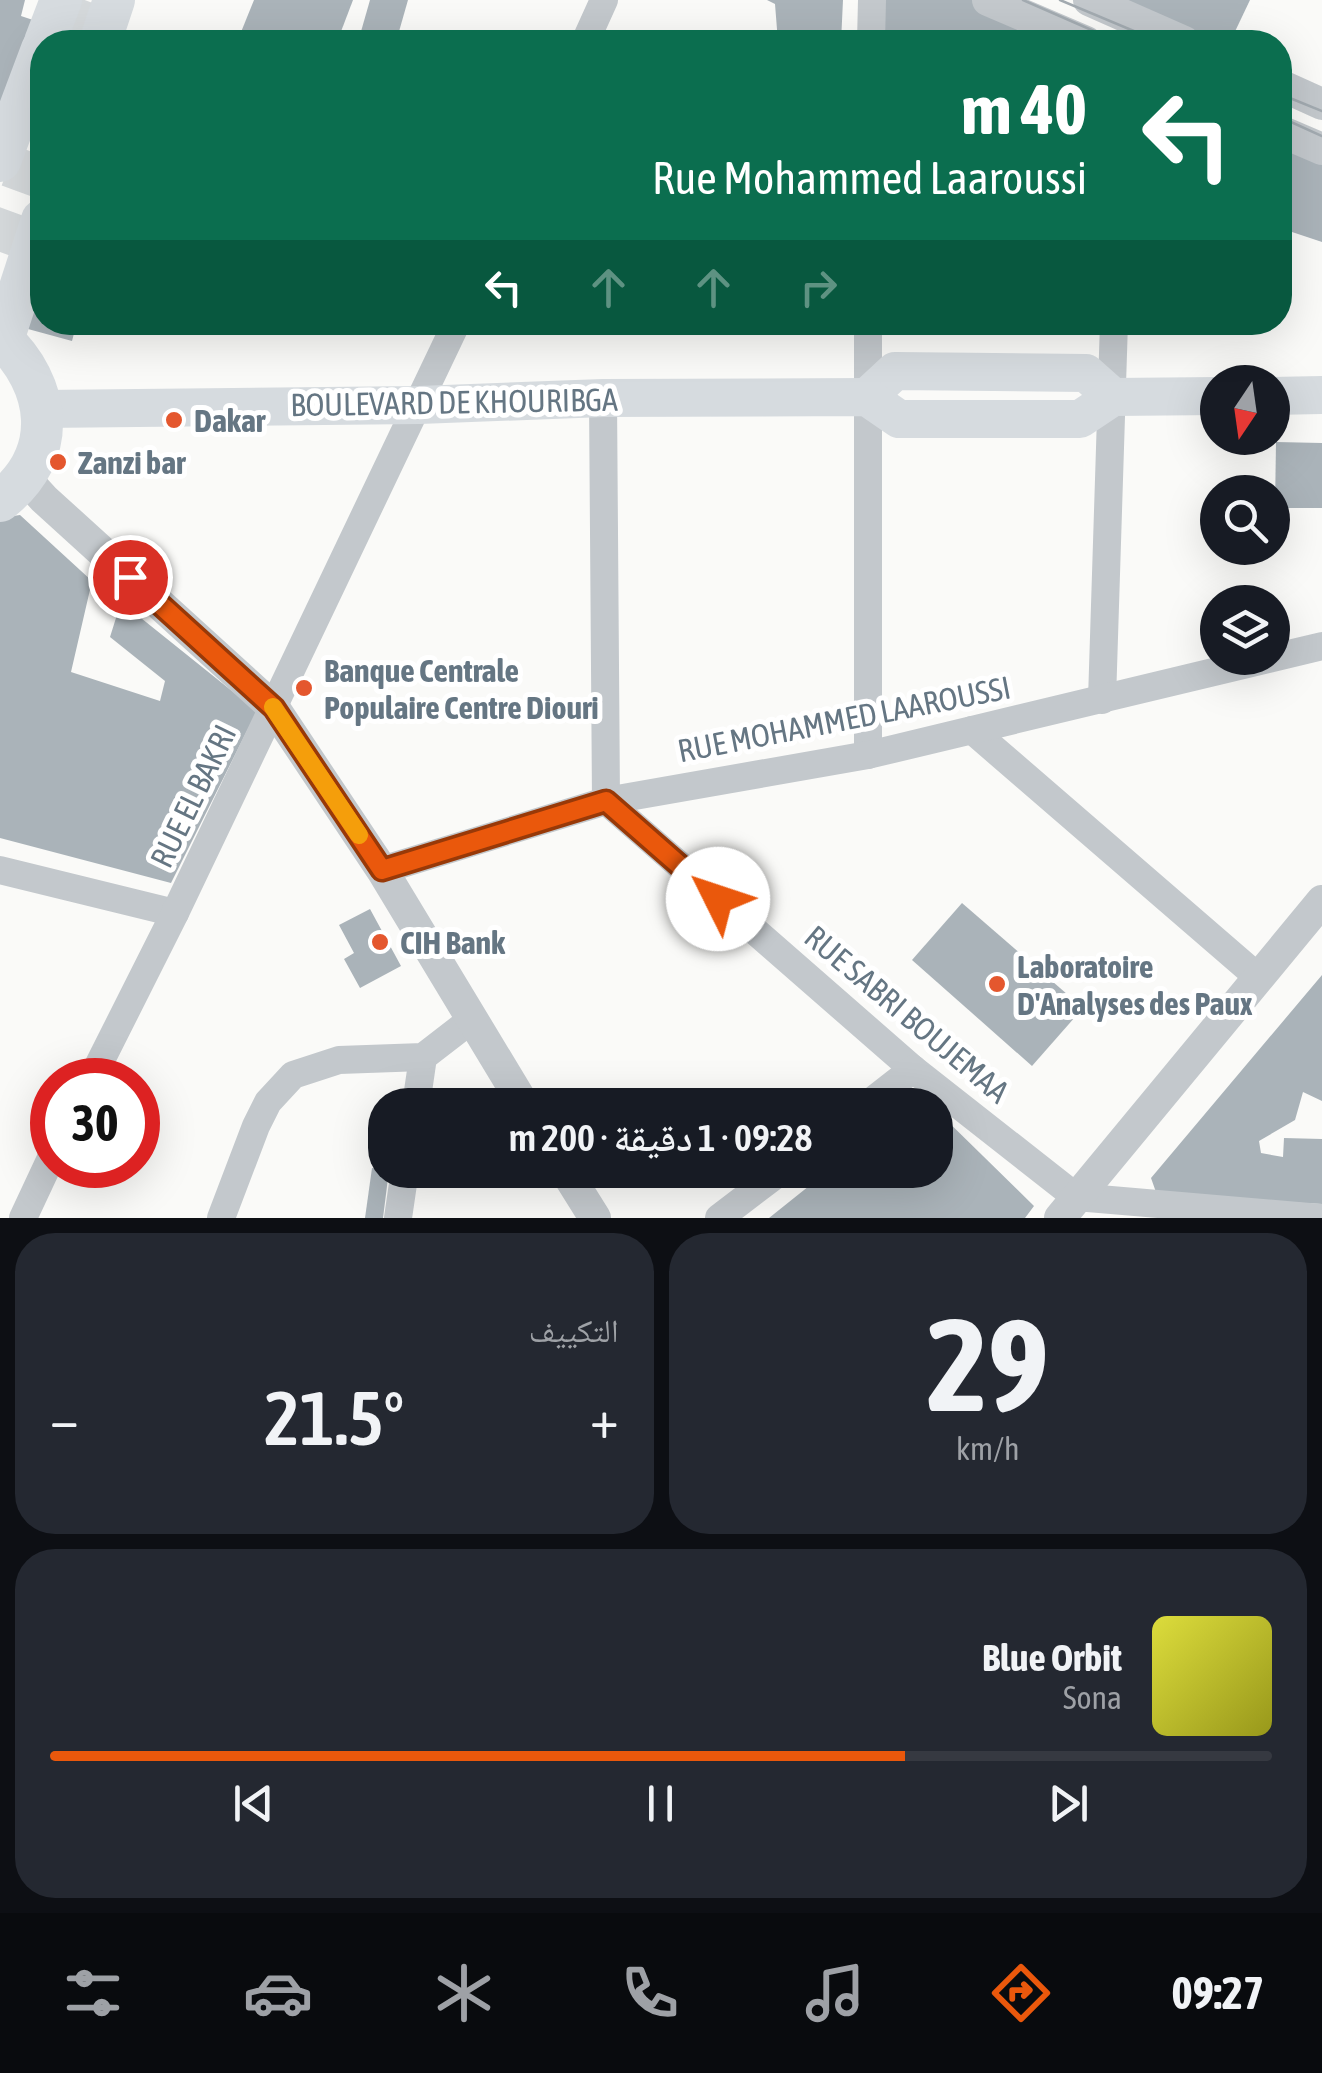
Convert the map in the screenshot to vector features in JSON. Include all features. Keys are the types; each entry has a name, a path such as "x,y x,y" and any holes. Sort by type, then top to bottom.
{"main road":[{"path":"50,30 61,0"},
{"path":"104,30 114,0"},
{"path":"0,161 30,83"},
{"path":"12,489 39,444 42,409 27,366 1,338 30,255"},
{"path":"868,397 895,371 1086,373 1113,397 1200,396"},
{"path":"1290,396 1322,395"},
{"name":"BOULEVARD DE KHOURIBGA","path":"42,409 868,397"}],"street":[{"path":"590,30 604,0"},
{"path":"871,30 872,0"},
{"path":"988,0 1058,30"},
{"path":"1089,0 1157,30"},
{"path":"1292,90 1322,104"},
{"path":"1292,135 1322,148"},
{"name":"RUE EL BAKRI","path":"102,1058 176,913 451,335"},
{"path":"868,335 868,755"},
{"path":"1102,700 1114,335"},
{"path":"603,398 606,801"},
{"path":"12,489 274,708 382,870 514,1088"},
{"name":"RUE MOHAMMED LAAROUSSI","path":"382,870 606,801 868,755 1322,646"},
{"path":"972,730 1258,978"},
{"name":"RUE SABRI BOUJEMAA","path":"606,801 1068,1208"},
{"path":"0,870 176,913"},
{"path":"1068,1208 1322,901"},
{"path":"221,1218 268,1102 293,1075 339,1060 423,1057 472,1020"},
{"path":"418,1088 423,1057"},
{"path":"889,1088 913,1070"},
{"path":"23,1218 37,1188"},
{"path":"398,1218 402,1188"},
{"path":"576,1188 595,1218"},
{"path":"719,1218 758,1188"},
{"path":"1068,1208 1322,1218"}],"building":[{"path":"0,0 25,0 21,16 33,20 0,108"},
{"path":"254,0 353,0 342,30 242,30"},
{"path":"370,0 408,0 399,30 361,30"},
{"path":"767,0 843,0 842,30 777,30 775,4"},
{"path":"881,0 972,0 1046,30 876,30"},
{"path":"1113,0 1250,0 1236,30 1182,30"},
{"path":"1292,142 1322,155 1322,242 1292,232"},
{"path":"50,335 74,335 72,341"},
{"path":"1290,442 1322,443 1322,508 1290,508 1290,475 1276,475 1276,455 1290,455"},
{"path":"20,515 92,581 71,672 160,701 165,681 110,637 121,602 257,711 171,883 0,838 0,518"},
{"name":"Laboratoire D'Analyses des Paux","path":"962,903 1083,1008 1032,1066 912,960"},
{"path":"370,909 401,966 360,988 344,959 354,953 339,925"},
{"path":"1322,975 1322,1101 1303,1092 1295,1120 1259,1141 1261,1153 1283,1157 1284,1138 1322,1139 1322,1204 1157,1195 1151,1178"},
{"path":"953,1127 1034,1206 1025,1218 769,1218 806,1188 953,1188"},
{"path":"369,1188 387,1188 383,1218 365,1218"}],"tunnel":[{"path":"82,30 93,0"},
{"path":"0,252 30,169"}],"tram line":[{"path":"1023,0 1092,30"},
{"path":"1060,0 1131,30"},
{"path":"1292,99 1322,111"},
{"path":"1292,122 1322,136"}],"slow traffic":[{"path":"273,707 359,835"}],"place":[{"name":"Dakar","path":"174,420"},
{"name":"Zanzi bar","path":"58,462"},
{"name":"Banque Centrale Populaire Centre Diouri","path":"304,688"},
{"name":"CIH Bank","path":"380,942"},
{"name":"Laboratoire D'Analyses des Paux","path":"997,984"}],"route":[{"path":"130,577 274,708 382,870 606,801 718,899"}]}
